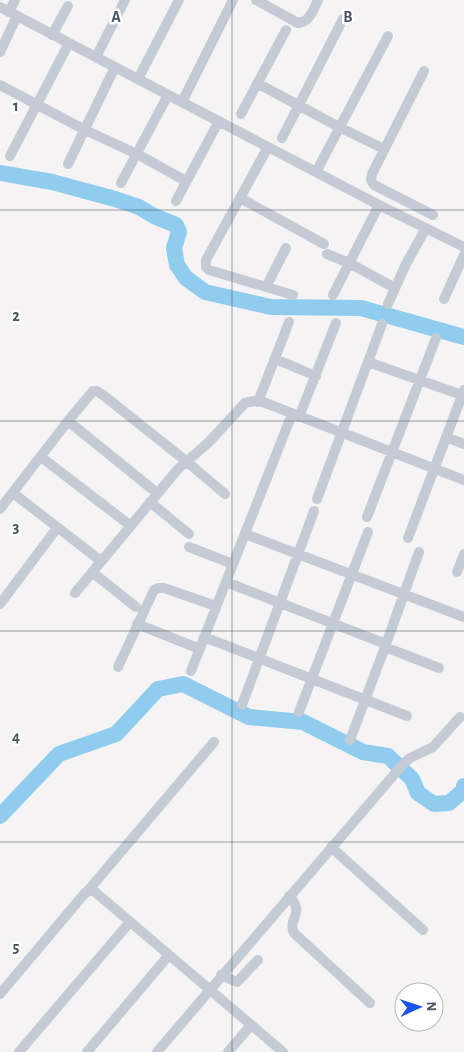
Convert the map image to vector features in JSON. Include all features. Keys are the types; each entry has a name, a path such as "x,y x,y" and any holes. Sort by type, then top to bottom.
{"street":[{"path":"0,52 9,12 15,0"},
{"path":"96,57 126,0"},
{"path":"138,79 179,0"},
{"path":"182,102 233,0"},
{"path":"260,1 298,23 304,23 309,19 318,0"},
{"path":"52,35 68,6"},
{"path":"9,12 379,205 464,247"},
{"path":"282,138 343,19"},
{"path":"241,114 286,30"},
{"path":"316,172 388,36"},
{"path":"10,156 69,43"},
{"path":"68,164 115,68"},
{"path":"424,71 370,180 374,185 433,215"},
{"path":"257,83 384,149"},
{"path":"0,84 85,130 137,154 186,182"},
{"path":"122,184 168,95"},
{"path":"176,201 219,121"},
{"path":"268,147 206,260 206,267 209,270 292,295"},
{"path":"240,198 349,263 396,288"},
{"path":"333,295 379,205"},
{"path":"388,304 406,264 426,228"},
{"path":"266,287 286,248"},
{"path":"444,299 464,254"},
{"path":"258,402 289,322"},
{"path":"191,671 245,534 296,416 316,376 336,323"},
{"path":"317,499 382,324"},
{"path":"367,517 436,338"},
{"path":"275,358 316,376"},
{"path":"368,362 463,393 408,538"},
{"path":"0,510 90,393 97,391 225,494"},
{"path":"75,593 157,493 186,461 209,442 246,403 258,402 464,480"},
{"path":"68,421 157,493"},
{"path":"446,437 464,444"},
{"path":"41,457 131,526"},
{"path":"13,493 101,561"},
{"path":"150,502 189,534"},
{"path":"242,705 314,511"},
{"path":"0,604 57,528"},
{"path":"299,712 368,532"},
{"path":"245,534 464,617"},
{"path":"189,547 233,564"},
{"path":"350,740 419,552"},
{"path":"457,572 464,554"},
{"path":"92,572 136,607"},
{"path":"226,582 439,668"},
{"path":"118,667 154,590 164,588 216,606"},
{"path":"137,624 200,649"},
{"path":"204,636 407,716"},
{"path":"157,1052 404,763 433,747 460,717"},
{"path":"0,994 214,742"},
{"path":"331,847 423,930"},
{"path":"85,893 91,890 94,891 283,1052"},
{"path":"289,896 296,902 297,907 292,926 294,933 370,1003"},
{"path":"19,1052 130,922"},
{"path":"87,1052 170,955"},
{"path":"221,975 237,982 258,960"},
{"path":"228,1052 251,1025"}],"waterway":[{"path":"0,173 52,182 115,199 139,207 154,216 176,225 179,232 174,248 177,265 186,278 205,292 271,307 361,308 464,337"},
{"path":"0,816 59,754 116,734 158,689 183,684 249,717 303,722 363,752 388,756 412,779 418,793 434,804 449,803 464,790 464,786"}]}
